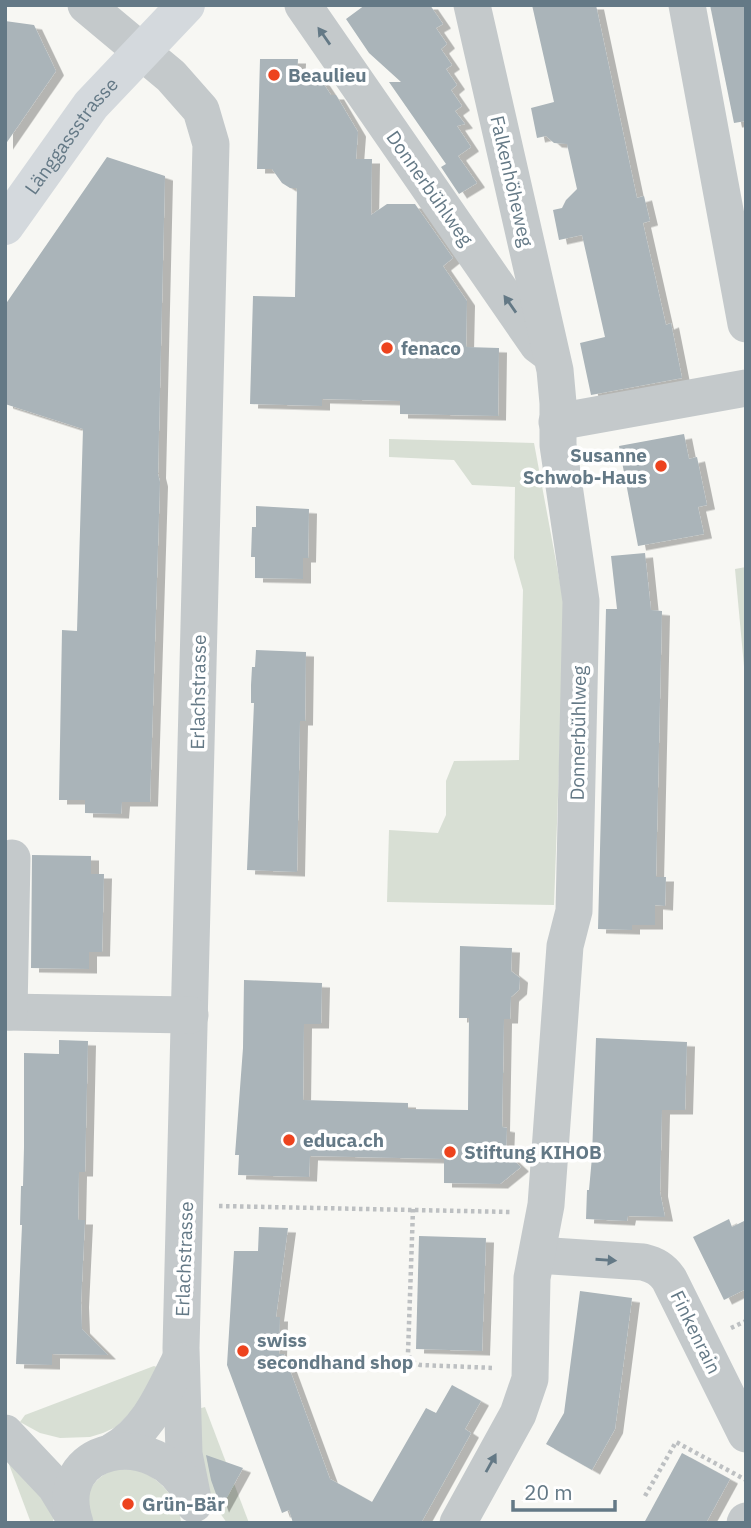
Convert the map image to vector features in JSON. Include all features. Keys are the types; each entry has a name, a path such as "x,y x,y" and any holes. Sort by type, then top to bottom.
{"main road":[{"name":"Länggassstrasse","path":"5,226 91,105 186,5"}],"street":[{"name":"Erlachstrasse","path":"86,5 171,76 201,110 211,144 181,1358 184,1454 198,1515"},
{"name":"Donnerbühlweg","path":"303,5 538,345 552,356 557,386 558,445 581,610 574,911 565,946 546,1205 532,1278 531,1369 523,1403 458,1523"},
{"name":"Falkenhöheweg","path":"472,5 552,356"},
{"path":"687,5 746,324"},
{"path":"557,422 746,388"},
{"path":"12,858 7,1012 190,1015"},
{"name":"Finkenrain","path":"537,1255 643,1262 662,1270 669,1279 746,1434"},
{"name":"Erlachstrasse","path":"74,1518 71,1499 77,1477 85,1465 126,1444 154,1411 181,1358"},
{"path":"5,1432 56,1452 81,1457 107,1453 143,1454 161,1460 180,1478 198,1515"},
{"path":"5,1432 55,1486 74,1518"}],"path":[{"path":"579,1150 605,1151"},
{"path":"213,1206 520,1212"},
{"path":"413,1209 408,1353 411,1362 420,1365 531,1369"},
{"path":"736,1326 746,1321"},
{"path":"645,1496 676,1442 746,1480"}],"shaded area":[{"path":"389,439 534,443 563,599 554,905 387,902 389,830 438,833 446,815 446,781 454,761 519,760 523,590 514,558 515,487 472,485 454,460 389,457"},
{"path":"746,567 746,688 735,569"},
{"path":"154,1366 162,1369 153,1390 116,1427 103,1433 90,1437 60,1438 40,1433 20,1422 25,1415"},
{"path":"205,1407 249,1523 227,1523 215,1506 204,1482 198,1409"},
{"path":"7,1459 28,1476 54,1518 52,1523 31,1523"},
{"path":"115,1469 140,1471 157,1481 174,1500 181,1523 93,1523 87,1505 90,1490 94,1483"}],"building":[{"path":"365,5 430,5 443,24 436,28 447,44 441,49 452,65 446,69 457,85 451,90 462,106 455,111 465,124 457,126 471,147 458,156 477,183 459,194 441,167 446,164 389,82 401,82 369,53 346,19"},
{"path":"532,5 596,5 637,198 644,196 650,221 643,223 666,325 671,323 682,378 591,395 580,343 605,337 582,235 559,240 553,210 562,208 577,189 567,144 554,143 546,136 537,138 531,108 554,102"},
{"path":"710,5 746,5 746,121 734,123"},
{"path":"5,21 34,25 56,71 5,145"},
{"path":"260,59 298,59 297,80 321,80 331,95 336,95 358,132 356,159 372,159 371,215 387,204 415,204 453,258 443,266 467,301 466,347 499,348 498,416 400,414 400,401 322,399 322,406 250,404 253,296 295,297 297,188 290,188 282,183 272,169 257,169"},
{"path":"107,157 165,176 158,474 160,482 150,802 122,802 121,814 85,813 85,800 59,800 62,630 77,631 83,429 5,404 5,305"},
{"path":"684,434 689,459 697,457 707,505 698,507 704,534 638,546 619,446"},
{"path":"256,506 309,509 308,558 303,558 303,579 255,578 255,557 251,557"},
{"path":"645,553 651,610 662,611 656,877 666,877 665,906 655,905 655,925 632,925 632,930 598,929 606,609 617,609 611,556"},
{"path":"256,650 306,652 305,721 300,721 297,872 247,870 254,703 251,703 251,685"},
{"path":"32,855 91,856 91,874 104,874 102,952 89,952 89,969 31,968"},
{"path":"460,946 512,948 511,971 520,978 519,990 511,997 510,1019 504,1019 502,1127 507,1128 506,1153 521,1167 500,1184 444,1183 444,1159 310,1156 309,1177 238,1175 239,1155 235,1155 243,1048 244,980 322,983 321,1024 304,1024 303,1100 408,1103 408,1109 468,1110 469,1018 459,1018"},
{"path":"596,1038 687,1042 685,1110 662,1110 660,1192 665,1217 628,1216 627,1221 586,1219 592,1157"},
{"path":"59,1040 88,1041 85,1172 79,1172 78,1220 85,1220 82,1329 108,1355 52,1354 52,1365 16,1364 22,1225 24,1053 59,1054"},
{"path":"729,1219 732,1227 746,1220 746,1289 724,1300 693,1237"},
{"path":"259,1227 288,1228 276,1317 280,1317 279,1354 284,1354 330,1479 372,1502 426,1408 436,1413 452,1385 481,1401 465,1429 471,1433 421,1523 293,1523 289,1510 282,1513 227,1365 234,1251 258,1251"},
{"path":"419,1236 486,1238 482,1351 416,1349"},
{"path":"580,1291 632,1298 615,1429 592,1470 546,1444 564,1413"},
{"path":"682,1453 730,1479 706,1523 644,1523"},
{"path":"206,1455 243,1468 221,1508 211,1480"}],"place":[{"name":"Beaulieu","path":"274,75"},
{"name":"fenaco","path":"387,348"},
{"name":"Susanne Schwob-Haus","path":"661,466"},
{"name":"educa.ch","path":"289,1140"},
{"name":"Stiftung KIHOB","path":"450,1152"},
{"name":"swiss secondhand shop","path":"243,1351"},
{"name":"Grün-Bär","path":"128,1504"}]}
